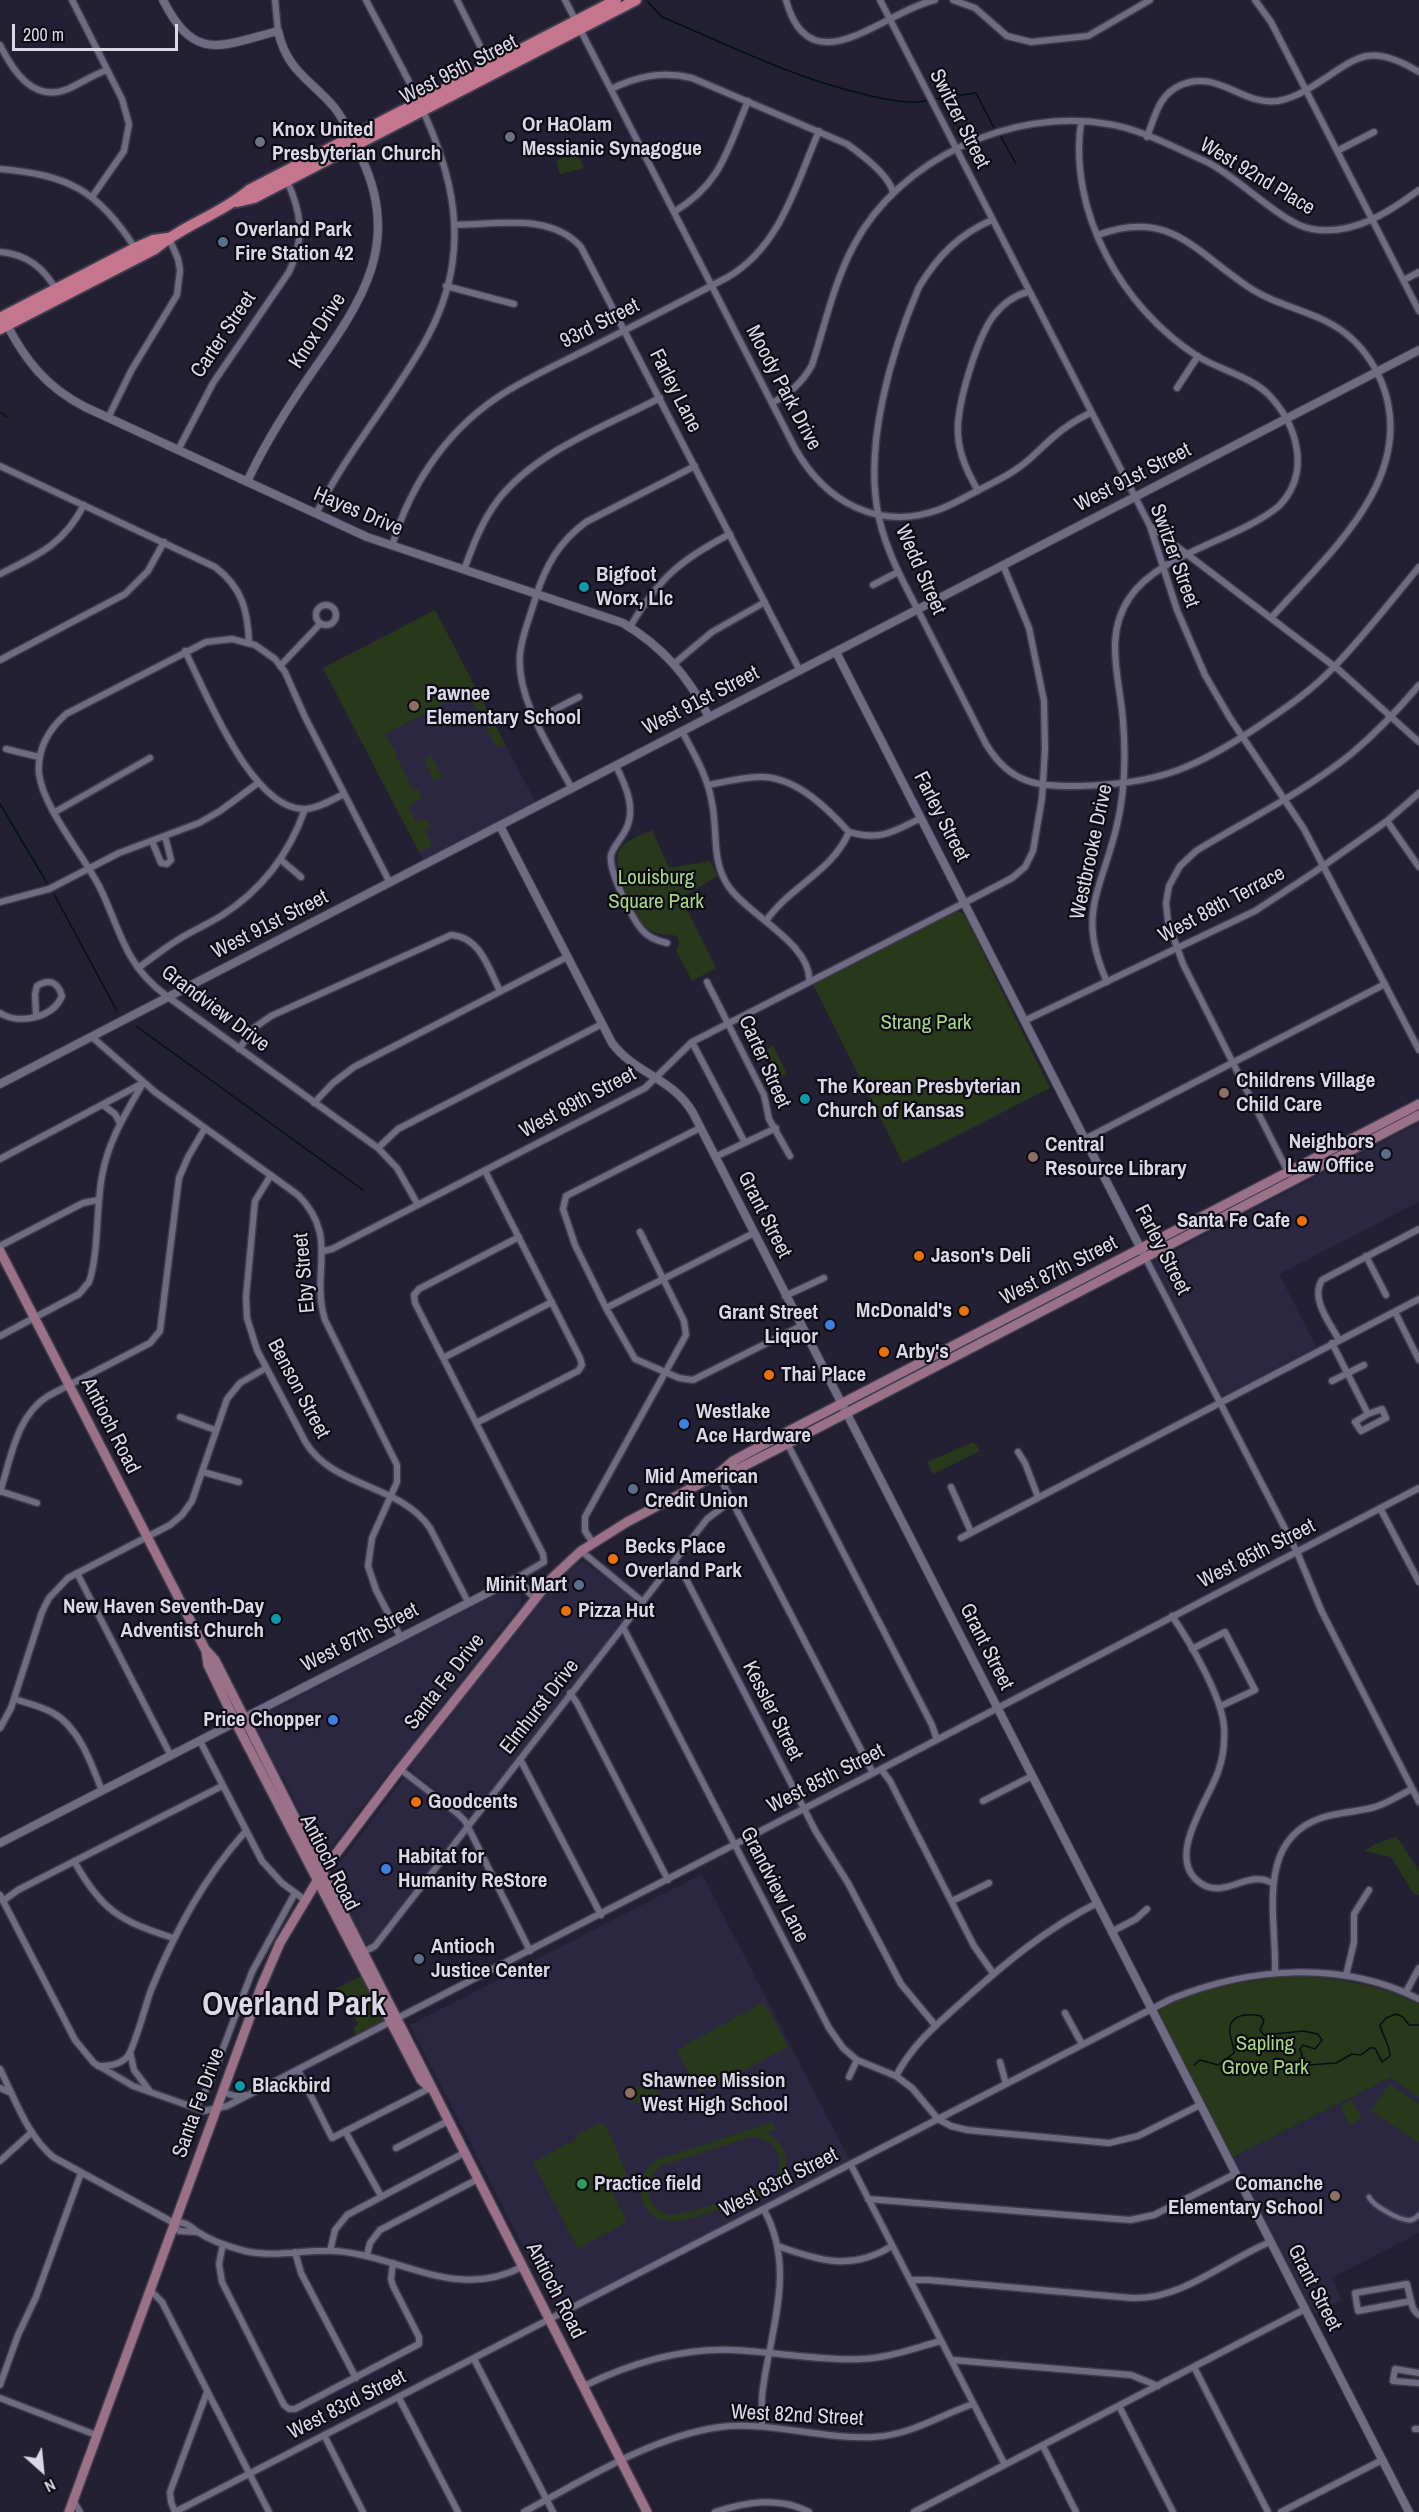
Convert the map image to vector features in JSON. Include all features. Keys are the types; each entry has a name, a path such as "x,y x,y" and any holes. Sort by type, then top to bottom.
{"main road":[{"name":"West 95th Street","path":"578,25 616,0"},
{"name":"West 95th Street","path":"3,322 137,252 153,240 168,238 233,203 249,190 285,177 578,25 629,2"},
{"name":"West 87th Street","path":"535,1597 581,1551 627,1522 718,1474 733,1461 785,1439 1143,1253 1290,1176 1419,1104"},
{"name":"West 87th Street","path":"1290,1176 1419,1115"},
{"name":"Antioch Road","path":"0,1251 206,1649 208,1665 241,1720 394,2020 427,2075 430,2088 647,2512"},
{"name":"Santa Fe Drive","path":"69,2512 222,2092 280,1943 320,1875 535,1597"}],"street":[{"path":"72,0 126,107 129,124 129,135 119,160 92,197"},
{"path":"163,0 178,27 193,39 204,44 224,45 278,31"},
{"name":"Knox Drive","path":"247,482 280,419 355,310 370,274 377,237 375,201 365,166 332,105 294,68 282,48 275,0"},
{"path":"316,514 346,459 424,344 446,286 453,252 453,203 446,167 421,106 366,0"},
{"path":"457,0 492,69"},
{"name":"Moody Park Drive","path":"565,0 772,403 803,462 818,482 841,500 879,517 920,515 936,511 1021,467 1065,427 1090,413"},
{"path":"786,0 793,22 813,39 822,42 840,42 918,5 934,0"},
{"name":"Switzer Street","path":"880,0 1150,526 1176,610 1197,658 1221,703 1285,798 1324,866 1419,1050"},
{"path":"953,0 975,8 1007,36 1031,42 1088,36 1150,0"},
{"path":"1255,0 1271,22 1419,311"},
{"path":"0,45 18,76 39,89 53,92 63,90 107,70"},
{"path":"1147,136 1163,99 1172,90 1185,83 1201,80 1215,81 1248,98 1267,102 1289,98 1306,90 1352,60 1370,54 1395,58 1419,72"},
{"path":"611,89 641,77 669,74 692,78 847,144 858,151 891,185 893,192"},
{"path":"674,212 699,195 712,181 748,101"},
{"name":"West 92nd Place","path":"772,403 795,388 812,365 847,258 867,223 893,192 929,164 1002,131 1044,123 1081,122 1116,125 1218,167 1288,218 1303,226 1336,231 1372,219 1419,190"},
{"name":"Westbrooke Drive","path":"1081,122 1080,161 1083,185 1098,235 1110,262 1135,299 1171,337 1198,356 1258,387 1275,403 1295,438 1299,462 1296,478 1288,496 1268,513 1149,577 1131,596 1121,612 1115,631 1114,659 1125,740 1123,784 1116,829 1095,898 1091,928 1095,954 1107,982"},
{"name":"93rd Street","path":"392,546 403,513 418,482 442,448 474,415 509,390 742,269 766,246 784,214 819,131"},
{"path":"1337,151 1374,132"},
{"path":"0,169 53,177 92,197 119,223 137,252"},
{"name":"Carter Street","path":"178,450 213,383 295,259 299,247 301,222 296,199 285,177"},
{"name":"Wedd Street","path":"992,220 970,231 948,248 928,272 913,301 878,421 875,470 879,517 898,572 990,750 998,761 1017,776 1043,786"},
{"name":"Farley Lane","path":"454,225 537,224 554,228 569,236 587,256 800,670"},
{"path":"1098,235 1122,228 1144,226 1178,235 1251,289 1339,329 1356,342 1377,372 1387,393 1393,424 1392,447 1383,474 1354,527 1271,618"},
{"path":"108,418 131,371 177,295 180,270 178,259 168,238"},
{"path":"0,252 20,255 34,263 45,273 58,293"},
{"path":"1404,280 1419,272"},
{"path":"446,286 514,304"},
{"path":"978,491 963,461 960,447 959,410 988,324 1004,305 1018,294 1028,292"},
{"name":"Hayes Drive","path":"3,322 26,359 46,381 69,399 108,418 316,514 392,546 537,593 630,627 675,663 698,696 709,717"},
{"name":"West 91st Street","path":"0,1084 1419,350"},
{"path":"1177,388 1198,356"},
{"path":"464,570 486,518 523,474 554,452 660,398"},
{"path":"0,466 215,567 231,580 243,599 247,612 249,644"},
{"path":"572,789 523,689 520,664 524,636 537,593 551,558 574,531 586,522 695,466"},
{"path":"0,574 53,546 70,529 84,505"},
{"path":"1150,526 1335,666 1419,742"},
{"path":"630,627 647,599 670,572 699,550 730,534"},
{"path":"0,660 125,594 148,571 164,542"},
{"name":"West 89th Street","path":"323,1251 332,1249 645,1088 668,1069 678,1054 692,1042 1012,878 1025,867 1034,851 1043,786 1046,729 1041,677 1029,628 1003,565"},
{"path":"1043,786 1123,784 1157,778 1185,769 1218,753 1285,709 1335,666 1419,567"},
{"path":"873,585 898,572"},
{"path":"675,663 712,632 765,602"},
{"path":"280,666 320,624"},
{"path":"6,749 39,757 50,730 66,714 185,651 218,639 231,639 249,644 263,650 280,666 390,883"},
{"path":"185,651 238,755 258,783 280,802 305,809 319,806 344,794"},
{"name":"Farley Street","path":"836,652 1297,1552 1322,1612 1419,1802"},
{"path":"1290,1176 1183,964 1168,922 1166,903 1169,886 1180,866 1196,851 1285,798 1351,754 1392,716 1419,685"},
{"path":"536,719 579,697"},
{"path":"682,731 708,785 712,803 716,852 722,875 736,897 793,946 810,973 809,982"},
{"name":"Grandview Drive","path":"39,757 42,788 90,869 124,944 148,980 239,1049 378,1148 397,1168 418,1205"},
{"path":"55,812 150,758"},
{"path":"616,766 628,793 630,815 627,828 611,856 612,872 643,931 656,940 667,943"},
{"path":"708,785 752,777 764,777 788,783 807,794 849,832 869,836 883,836 921,818"},
{"path":"0,902 49,889 119,853 215,814 258,783"},
{"name":"West 88th Terrace","path":"1024,1021 1255,911 1324,866 1387,820 1419,793"},
{"path":"138,968 174,942 237,905 267,878 281,860 297,832 305,809"},
{"path":"1387,820 1419,867"},
{"name":"Grant Street","path":"500,826 618,1052 682,1096 700,1128 1409,2512"},
{"path":"766,921 791,892 828,864 839,851 849,832"},
{"path":"152,841 161,863 167,864 171,860 165,836"},
{"path":"281,860 301,877"},
{"path":"239,1049 254,1028 271,1016 451,935 462,936 474,943 500,990"},
{"path":"314,1103 333,1083 354,1067 567,957"},
{"path":"0,1013 23,1021 55,1008 62,996 56,984 51,981 37,986 36,1015"},
{"name":"Carter Street","path":"707,982 765,1095 769,1119 790,1156"},
{"path":"1085,1139 1385,984"},
{"path":"378,1148 398,1130 602,1024"},
{"name":"Eby Street","path":"92,1037 143,1083 298,1195 312,1211 321,1231 323,1251 320,1284 321,1308 329,1329 395,1457 398,1473 391,1497"},
{"path":"692,1042 744,1141"},
{"path":"0,1159 143,1083"},
{"path":"0,1336 79,1294 89,1282 98,1200 106,1157 120,1123 143,1083"},
{"path":"103,1106 115,1114 120,1123"},
{"path":"37,1503 0,1492 26,1418 39,1402 150,1344 160,1331 178,1186 185,1164 205,1128"},
{"path":"700,1128 566,1196 563,1209 575,1245 606,1308 635,1359 686,1380 693,1380 801,1326"},
{"path":"715,1157 744,1141 776,1128"},
{"path":"476,1423 578,1371 582,1365 485,1171"},
{"name":"Benson Street","path":"271,1175 255,1201 246,1297 251,1336 315,1457 333,1470 391,1497"},
{"path":"0,1246 83,1203 98,1200"},
{"path":"593,1543 585,1531 585,1517 684,1341 686,1328 640,1232"},
{"path":"1368,1414 1348,1373 1318,1300 1318,1285 1327,1276 1418,1232"},
{"path":"606,1308 754,1233"},
{"path":"519,1237 419,1289 414,1295 415,1302 543,1554 544,1562 515,1579 535,1597"},
{"path":"1366,1256 1386,1295"},
{"path":"785,1296 824,1278"},
{"path":"961,1538 1419,1299"},
{"path":"443,1358 552,1302"},
{"path":"1395,1312 1419,1360"},
{"path":"1332,1381 1364,1365"},
{"path":"0,1728 14,1699 45,1606 57,1588 77,1573 170,1525 186,1510 192,1500 225,1403 245,1380 266,1368"},
{"path":"1382,1409 1386,1418 1361,1431 1355,1422 1368,1414 1382,1409"},
{"path":"180,1417 216,1430"},
{"path":"785,1439 933,1725 937,1740"},
{"path":"1018,1452 1025,1463 1038,1497"},
{"path":"202,1472 239,1482"},
{"path":"718,1474 873,1773"},
{"path":"951,1486 971,1533"},
{"name":"West 85th Street","path":"216,2109 232,2104 601,1915 1419,1488"},
{"path":"401,1638 376,1590 368,1566 368,1550 372,1538 391,1497 413,1509 426,1523 468,1602"},
{"name":"Elmhurst Drive","path":"360,1954 375,1946 706,1519 731,1501"},
{"path":"1380,1508 1419,1582"},
{"path":"581,1551 643,1602"},
{"name":"Kessler Street","path":"674,1563 682,1573 803,1809 848,1882 902,1984 935,2025"},
{"path":"77,1573 171,1756"},
{"name":"West 87th Street","path":"0,1843 515,1579"},
{"path":"1172,1616 1221,1706 1224,1725 1222,1755 1213,1786 1189,1835 1188,1865 1196,1879 1214,1888 1222,1888 1251,1879 1266,1879 1272,1883"},
{"name":"Grandview Lane","path":"623,1626 829,2028 843,2048 857,2060 896,2076 921,2097 938,2119"},
{"path":"1192,1649 1225,1632 1255,1690 1221,1706"},
{"path":"570,1693 668,1880"},
{"path":"14,1699 49,1711 67,1723 77,1738 102,1791"},
{"path":"200,1741 245,1832 270,1871 305,1900"},
{"path":"520,1759 601,1915"},
{"path":"400,1769 458,1814 530,1951"},
{"path":"881,1769 890,1781 974,1946 993,1973"},
{"path":"983,1800 1032,1776"},
{"path":"216,2109 204,2111 149,2091 120,2080 98,2066 75,2040 2,1898 222,1786"},
{"path":"1275,1973 1272,1883 1275,1868 1284,1848 1294,1835 1308,1824 1336,1814 1376,1807 1412,1789"},
{"path":"98,2066 112,2065 126,2058 130,2052 143,2011 173,1938 205,1884 245,1832"},
{"path":"74,1862 92,1891 112,1911 134,1925 173,1938"},
{"path":"952,1901 989,1883"},
{"path":"1346,1976 1354,1942 1354,1914 1369,1890"},
{"path":"196,2108 211,2080 252,1972 294,1893"},
{"path":"896,2076 912,2048 993,1973 1039,1936 1096,1903"},
{"path":"1111,1932 1136,1919 1147,1909"},
{"path":"1406,1992 1419,1968"},
{"name":"West 83rd Street","path":"175,2512 1181,1995 1215,1983 1275,1973 1309,1972 1346,1976 1406,1992 1419,1999"},
{"path":"1065,2013 1082,2044"},
{"path":"130,2052 134,2070 149,2091"},
{"path":"849,2077 857,2060"},
{"path":"1000,2062 1006,2084"},
{"path":"0,2069 9,2092 32,2132 41,2146 53,2157 174,2223 181,2231 198,2232 223,2244 261,2254 330,2251 367,2256 434,2275 474,2281 496,2278 522,2267"},
{"path":"298,2070 332,2138 430,2088"},
{"path":"0,2088 9,2092"},
{"path":"222,2092 234,2097 247,2096"},
{"path":"938,2119 951,2126 967,2130 1109,2143 1138,2136 1200,2105"},
{"path":"396,2148 448,2121"},
{"path":"345,2131 381,2196"},
{"path":"0,2161 32,2132"},
{"path":"330,2251 340,2222 355,2210 465,2153"},
{"path":"851,2164 1005,2465"},
{"path":"0,2385 18,2334 36,2297 81,2173"},
{"path":"868,2199 1130,2220 1154,2215 1235,2174"},
{"path":"367,2256 370,2243 380,2230 478,2179"},
{"path":"1369,2197 1376,2206 1407,2220 1419,2215"},
{"path":"762,2426 763,2390 779,2289 778,2246 764,2210"},
{"path":"910,2280 1152,2298 1174,2291 1270,2242"},
{"name":"West 83rd Street","path":"223,2244 219,2264 222,2282 284,2405 289,2409 295,2409 419,2344 419,2337 393,2286 393,2263"},
{"path":"778,2246 817,2259 840,2262 866,2258 892,2246"},
{"path":"295,2252 302,2273 356,2378"},
{"path":"1411,2301 1358,2311 1355,2293 1407,2284 1414,2310 1419,2315"},
{"path":"150,2290 162,2302 269,2512"},
{"path":"914,2512 1305,2309"},
{"path":"584,2386 630,2366 678,2354 712,2350 859,2359 892,2355 941,2341"},
{"path":"474,2359 553,2512"},
{"path":"952,2360 1131,2375 1158,2386"},
{"path":"1194,2367 1268,2512"},
{"path":"1419,2373 1395,2369 1393,2381 1419,2384"},
{"path":"175,2512 170,2492 207,2392"},
{"path":"0,2398 96,2435"},
{"path":"399,2398 458,2512"},
{"name":"West 82nd Street","path":"524,2512 657,2444 684,2435 720,2427 762,2426 833,2436 875,2437 913,2430 973,2404"},
{"path":"1119,2406 1173,2512"},
{"path":"324,2436 363,2512"},
{"path":"1043,2446 1076,2512"},
{"path":"1281,2512 1382,2460"},
{"path":"73,2500 80,2512"},
{"path":"715,2512 745,2504 772,2502 790,2504 809,2512"}],"shaded area":[{"name":"Pawnee Elementary School","path":"435,610 536,803 424,861 323,668"},
{"path":"1419,1123 1419,1202 1279,1274 1316,1347 1227,1394 1221,1393 1153,1262"},
{"path":"583,1561 632,1598 634,1606 476,1813 467,1815 413,1772 410,1767 541,1600 572,1568"},
{"path":"512,1586 521,1595 521,1604 328,1851 320,1853 283,1777 274,1766 253,1726 254,1719"},
{"path":"403,1779 407,1779 462,1821 464,1827 375,1942 368,1945 331,1875"},
{"name":"Shawnee Mission West High School","path":"702,1874 850,2161 556,2311 410,2025"},
{"name":"Comanche Elementary School","path":"1391,2077 1419,2099 1419,2233 1332,2278 1342,2300 1315,2314 1305,2300 1231,2158"}],"green space":[{"path":"576,151 584,168 560,174 556,161"},
{"path":"435,610 505,744 497,748 467,692 385,734 393,749 396,750 397,758 414,791 418,789 423,797 408,806 416,822 426,818 431,828 425,831 432,845 419,852 323,668"},
{"path":"431,755 442,777 434,781 424,759"},
{"name":"Louisburg Square Park","path":"652,830 669,868 710,861 718,876 681,898 716,968 692,981 676,950 679,945 677,936 656,933 644,925 627,895 619,871 618,854 623,845"},
{"name":"Strang Park","path":"957,911 964,914 1050,1088 903,1163 813,985"},
{"path":"773,1046 787,1074 779,1078 765,1050"},
{"path":"974,1442 980,1451 933,1474 927,1462"},
{"path":"1397,1837 1419,1871 1419,1895 1413,1893 1391,1857 1364,1851 1377,1843"},
{"path":"363,1975 384,2018 382,2022 356,2035 353,2028 358,2024 345,1999 340,2000 335,1989"},
{"name":"Sapling Grove Park","path":"1292,1976 1357,1983 1388,1991 1419,2004 1419,2099 1391,2077 1231,2158 1158,2014 1180,1998 1199,1992"},
{"path":"764,2002 788,2047 699,2093 677,2050"},
{"path":"1389,2084 1419,2104 1419,2143 1371,2111"},
{"path":"635,2086 661,2092 658,2106 632,2101"},
{"path":"1352,2099 1362,2119 1350,2125 1340,2106"},
{"path":"773,2122 776,2129 767,2133 781,2146 785,2154 786,2170 778,2186 770,2193 698,2217 673,2221 662,2220 652,2215 645,2206 641,2192 642,2178 656,2160","holes":["751,2137 772,2145 779,2157 778,2171 771,2183 739,2196 677,2214 670,2215 655,2208 651,2201 649,2187 651,2179 661,2166"]},
{"name":"Practice field","path":"600,2123 605,2125 630,2180 611,2189 627,2222 578,2249 533,2162 575,2140 578,2134"}],"waterway":[{"path":"647,1 662,17 811,79 886,99 926,101"},
{"path":"936,99 976,93 995,130"},
{"path":"1001,137 1016,164"},
{"path":"0,412 7,417"},
{"path":"0,804 47,883"},
{"path":"54,894 117,1011"},
{"path":"136,1026 363,1190"},
{"path":"1194,2065 1200,2060 1218,2065 1234,2053 1230,2027 1235,2019 1244,2015 1261,2016 1264,2021 1260,2030 1264,2035 1303,2031 1318,2034 1322,2040 1315,2049 1303,2045 1300,2049 1303,2059 1309,2065 1336,2063 1352,2054 1361,2055 1370,2048 1375,2048 1382,2062 1390,2056 1380,2025 1386,2018 1396,2014 1403,2017 1409,2025 1419,2025"}],"place":[{"name":"Or HaOlam Messianic Synagogue","path":"510,137"},
{"name":"Knox United Presbyterian Church","path":"260,142"},
{"name":"Overland Park Fire Station 42","path":"223,242"},
{"name":"Bigfoot Worx, Llc","path":"584,587"},
{"name":"Pawnee Elementary School","path":"414,706"},
{"name":"Childrens Village Child Care","path":"1224,1093"},
{"name":"The Korean Presbyterian Church of Kansas","path":"805,1099"},
{"name":"Neighbors Law Office","path":"1386,1154"},
{"name":"Central Resource Library","path":"1033,1157"},
{"name":"Santa Fe Cafe","path":"1302,1221"},
{"name":"Jason's Deli","path":"919,1256"},
{"name":"McDonald's","path":"964,1311"},
{"name":"Grant Street Liquor","path":"830,1325"},
{"name":"Arby's","path":"884,1352"},
{"name":"Thai Place","path":"769,1375"},
{"name":"Westlake Ace Hardware","path":"684,1424"},
{"name":"Mid American Credit Union","path":"633,1489"},
{"name":"Becks Place Overland Park","path":"613,1559"},
{"name":"Minit Mart","path":"579,1585"},
{"name":"Pizza Hut","path":"566,1611"},
{"name":"New Haven Seventh-Day Adventist Church","path":"276,1619"},
{"name":"Price Chopper","path":"333,1720"},
{"name":"Goodcents","path":"416,1802"},
{"name":"Habitat for Humanity ReStore","path":"386,1869"},
{"name":"Antioch Justice Center","path":"419,1959"},
{"name":"Blackbird","path":"240,2086"},
{"name":"Shawnee Mission West High School","path":"630,2093"},
{"name":"Practice field","path":"582,2184"},
{"name":"Comanche Elementary School","path":"1335,2196"}],"district":[{"name":"Overland Park","path":"294,2006"}]}
